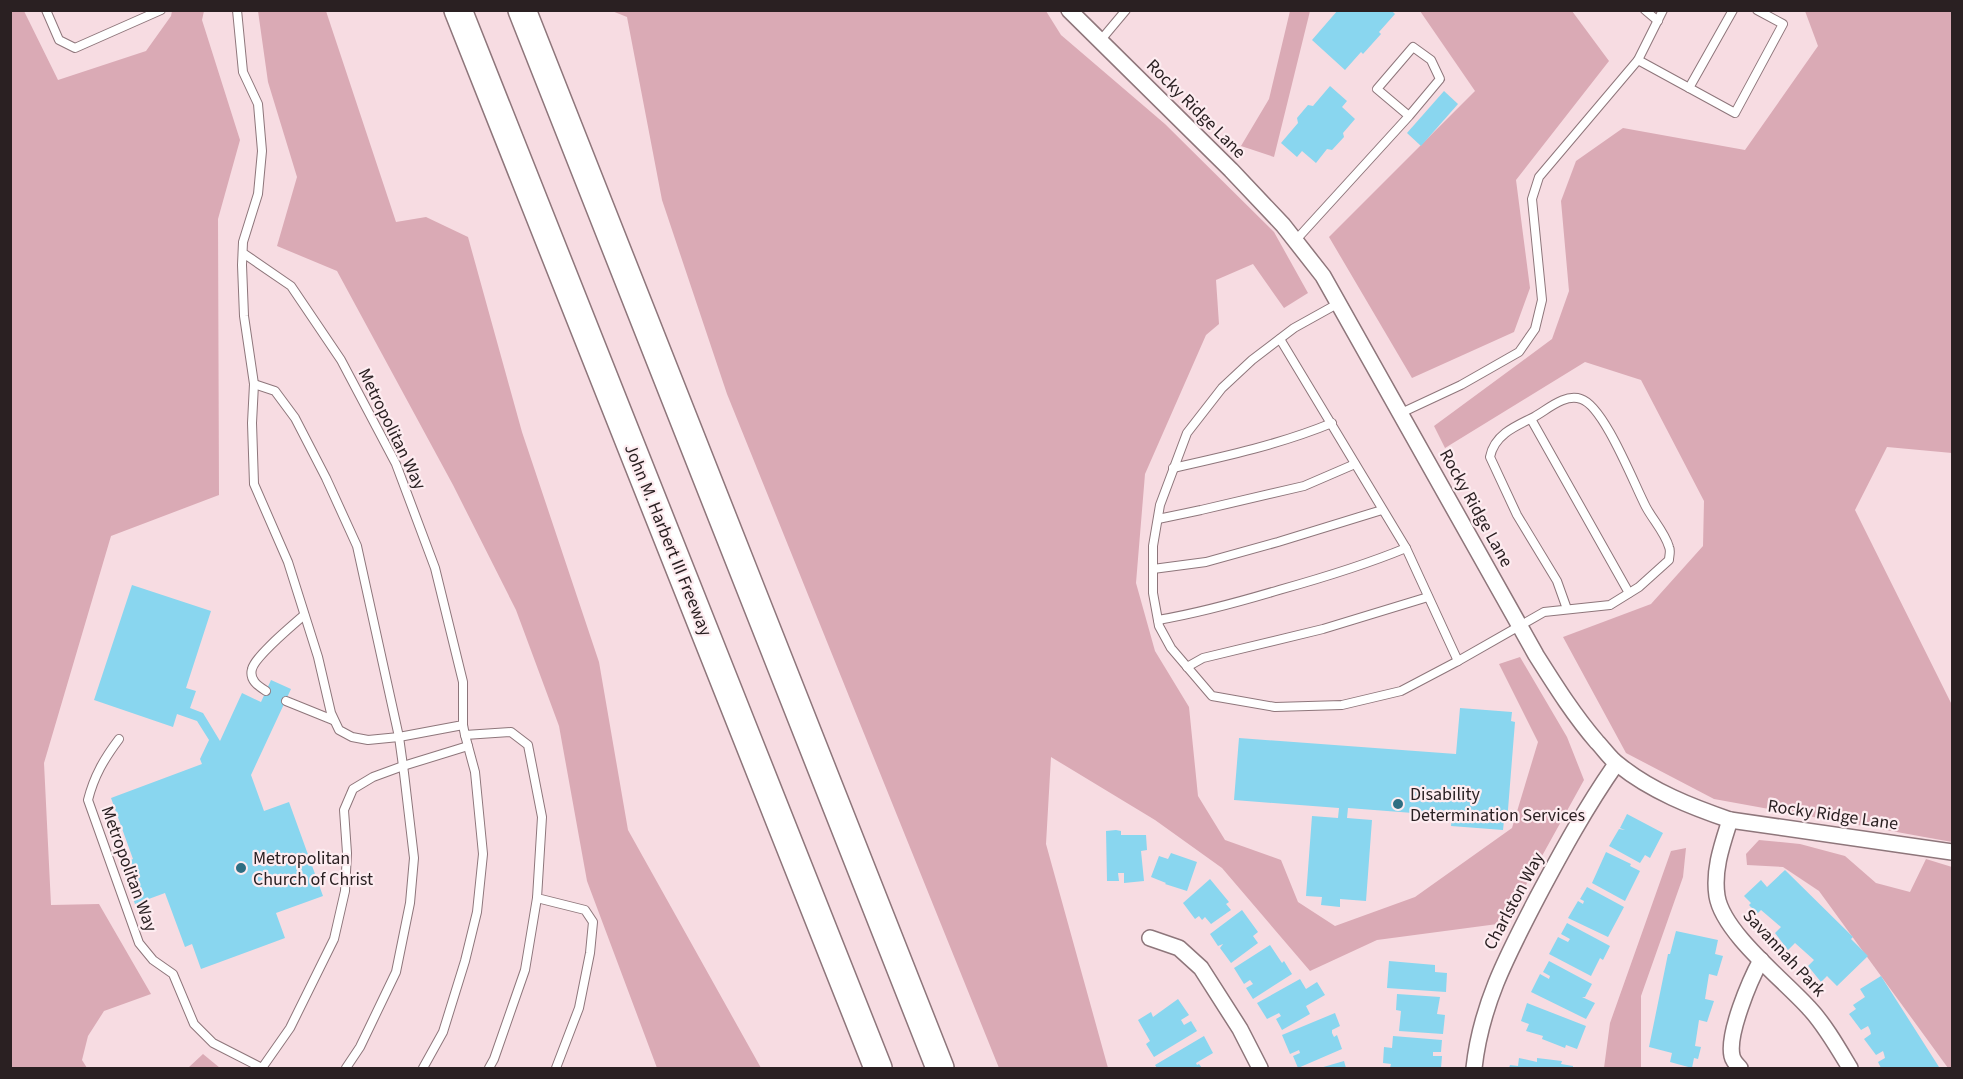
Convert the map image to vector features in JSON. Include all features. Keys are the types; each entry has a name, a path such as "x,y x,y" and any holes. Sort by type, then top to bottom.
{"highway":[{"name":"John M. Harbert III Freeway","path":"458,10 878,1068"},
{"path":"522,10 940,1068"}],"street":[{"name":"Rocky Ridge Lane","path":"1069,10 1099,42 1184,122 1283,225 1323,276 1520,627 1563,699 1616,764 1643,783 1704,812 1730,820 1953,852"},
{"name":"Charlston Way","path":"1474,1068 1482,1025 1502,966 1573,829 1616,764"},
{"name":"Savannah Park","path":"1730,820 1717,861 1717,897 1726,920 1761,960 1810,1009 1850,1068"},
{"path":"1150,938 1179,948 1201,968 1240,1029 1260,1068"},
{"path":"1740,1068 1732,1058 1732,1041 1750,980 1761,960"}],"lane":[{"path":"46,10 59,40 75,48 161,10"},
{"path":"237,10 243,72 258,104 262,151 258,194 243,242 244,316 254,384 252,423 254,484 288,562 318,657 333,720 339,730 352,737 368,740 399,737 463,725"},
{"path":"1099,42 1126,10"},
{"path":"1644,10 1658,21"},
{"path":"1401,413 1461,385 1519,352 1535,329 1542,300 1532,199 1539,177 1638,60 1663,10"},
{"path":"1689,88 1733,10"},
{"path":"1638,60 1735,113 1783,24 1757,10"},
{"path":"1296,241 1409,116 1440,79 1431,60 1413,47 1377,89 1409,116"},
{"name":"Metropolitan Way","path":"243,253 291,286 341,360 396,464 435,568 463,682 463,725 475,772 483,854 477,912 465,961 442,1032 423,1068"},
{"path":"1339,303 1294,328 1252,360 1222,388 1187,434 1160,505 1153,546 1153,592 1159,626 1171,648 1212,696 1275,707 1342,705 1401,690 1458,661 1544,612 1610,605 1639,587 1669,560 1670,548 1646,506 1611,434 1595,409 1584,399 1571,397 1499,438 1492,447 1490,457 1518,515 1557,580 1567,609"},
{"path":"1280,339 1406,548 1458,661"},
{"path":"254,384 275,391 295,418 357,546 399,737 403,766 414,858 410,903 396,972 360,1047 346,1068"},
{"path":"1531,419 1629,593"},
{"path":"1173,468 1268,444 1332,423"},
{"path":"1158,519 1304,486 1355,464"},
{"path":"1153,569 1206,562 1382,510"},
{"path":"1158,620 1198,614 1377,560 1406,548"},
{"path":"1187,667 1203,658 1323,629 1428,597"},
{"path":"266,692 256,685 252,678 252,669 258,658 304,615"},
{"path":"285,701 333,720"},
{"path":"465,735 511,732 528,745 542,817 537,898 525,970 489,1068"},
{"name":"Metropolitan Way","path":"119,739 104,759 93,781 88,800 139,943 153,960 173,974 194,1024 213,1043 262,1068 290,1028 334,939 345,891 347,853 344,810 353,789 373,777 403,766 468,747"},
{"path":"537,898 585,910 593,922 590,953 579,1008 556,1068"}],"shaded area":[{"path":"10,11 24,11 58,80 146,51 171,16 172,11 204,11 202,20 240,140 218,219 219,495 111,536 44,763 51,905 99,904 151,994 104,1011 88,1036 82,1060 87,1068 11,1068"},
{"path":"258,11 326,11 396,222 426,217 468,237 522,432 599,662 628,830 761,1068 657,1068 587,881 559,726 516,610 453,485 337,271 277,246 297,177 268,82"},
{"path":"612,11 1046,11 1061,35 1165,124 1274,232 1308,293 1284,308 1253,264 1216,280 1219,324 1206,335 1145,474 1136,583 1155,651 1189,707 1198,796 1225,840 1281,860 1298,902 1335,926 1415,897 1512,828 1538,742 1499,664 1520,657 1567,737 1584,780 1505,923 1377,940 1310,971 1222,868 1155,820 1051,757 1046,844 1108,1068 999,1068 727,394 662,200 627,17"},
{"path":"1290,11 1310,11 1274,157 1241,146 1269,99"},
{"path":"1420,11 1572,11 1609,61 1516,180 1530,288 1514,332 1412,378 1329,237 1475,91"},
{"path":"1805,11 1952,11 1952,453 1887,447 1855,510 1952,705 1952,842 1714,799 1626,753 1563,637 1651,604 1703,546 1704,501 1641,380 1585,362 1445,448 1434,426 1552,339 1569,291 1561,201 1576,161 1623,128 1745,150 1818,46"},
{"path":"1759,840 1800,844 1845,856 1876,883 1910,892 1926,859 1952,867 1952,1068 1948,1068 1819,891 1783,867 1747,865 1746,854"},
{"path":"1686,848 1683,877 1641,996 1641,1068 1604,1068 1610,1023 1671,851"},
{"path":"203,1054 220,1068 188,1068"}],"building":[{"path":"1338,10 1391,10 1395,14 1379,32 1381,34 1345,70 1312,40"},
{"path":"1330,86 1347,101 1342,107 1355,119 1343,133 1344,137 1332,150 1327,149 1316,163 1302,151 1297,157 1281,143 1298,123 1297,118 1308,105 1313,106"},
{"path":"1444,91 1458,104 1421,146 1407,133"},
{"path":"132,585 211,611 186,688 196,691 190,708 203,713 220,741 242,693 261,702 271,680 291,689 251,775 264,811 289,802 323,896 276,913 285,938 201,969 192,944 185,947 165,893 135,904 120,864 133,859 111,798 202,764 200,759 209,740 197,721 177,714 173,727 94,700"},
{"name":"Disability Determination Services","path":"1460,708 1512,712 1511,721 1515,722 1507,822 1504,821 1503,830 1451,826 1452,816 1348,808 1347,818 1372,820 1366,901 1340,899 1340,907 1321,905 1322,897 1306,896 1312,816 1338,818 1339,808 1234,800 1239,738 1456,754"},
{"path":"1627,814 1663,833 1650,858 1645,855 1640,863 1609,846 1619,829 1625,830 1620,828"},
{"path":"1106,831 1121,831 1121,835 1146,835 1147,850 1141,851 1144,881 1124,883 1124,873 1118,873 1119,881 1107,881"},
{"path":"1606,852 1640,871 1625,901 1592,883"},
{"path":"1171,853 1197,862 1187,891 1151,877 1159,856 1168,859"},
{"path":"1785,870 1853,937 1851,939 1868,956 1837,986 1827,976 1821,982 1808,966 1814,960 1795,943 1788,950 1775,933 1781,927 1761,910 1757,914 1744,896 1761,880 1767,887"},
{"path":"1210,879 1229,902 1226,904 1231,910 1211,924 1205,917 1202,920 1199,916 1195,919 1183,903"},
{"path":"1587,887 1624,907 1608,937 1568,918 1578,901 1583,904 1584,901 1580,899"},
{"path":"1242,910 1258,932 1253,936 1258,943 1231,963 1220,948 1223,944 1218,946 1210,934"},
{"path":"1567,923 1610,946 1603,960 1600,958 1591,976 1549,954 1558,937 1568,942 1570,939 1561,934"},
{"path":"1676,931 1718,940 1715,954 1723,956 1717,976 1709,974 1705,999 1714,1001 1707,1022 1699,1020 1695,1046 1701,1047 1698,1059 1694,1058 1692,1068 1670,1062 1672,1053 1649,1047 1668,954 1670,954"},
{"path":"1270,945 1292,974 1253,999 1246,988 1253,984 1250,980 1244,984 1234,968"},
{"path":"1389,961 1435,965 1435,972 1447,973 1446,992 1387,988"},
{"path":"1549,961 1592,984 1585,997 1582,997 1595,1003 1586,1019 1531,992 1540,974 1549,979 1550,976 1543,972"},
{"path":"1881,976 1939,1067 1881,1068 1878,1062 1885,1058 1883,1051 1876,1055 1864,1039 1871,1034 1868,1026 1861,1030 1849,1014 1856,1009 1853,1005 1865,997 1860,989"},
{"path":"1300,979 1306,989 1317,982 1325,995 1306,1006 1310,1014 1282,1030 1276,1019 1281,1016 1279,1013 1267,1019 1257,1003"},
{"path":"1397,994 1440,997 1437,1014 1445,1015 1443,1034 1399,1031 1401,1011 1396,1010"},
{"path":"1178,999 1189,1015 1181,1020 1184,1025 1191,1021 1197,1031 1154,1057 1146,1044 1150,1041 1138,1020 1151,1012 1153,1017"},
{"path":"1527,1003 1586,1026 1577,1049 1566,1045 1565,1048 1542,1039 1543,1036 1526,1031 1529,1024 1521,1021"},
{"path":"1335,1013 1340,1026 1332,1030 1332,1033 1334,1037 1337,1035 1342,1049 1298,1068 1293,1056 1300,1053 1299,1050 1290,1054 1282,1035"},
{"path":"1204,1036 1213,1053 1196,1063 1202,1068 1157,1068 1155,1065"},
{"path":"1393,1036 1442,1040 1441,1052 1433,1052 1433,1056 1442,1056 1441,1068 1390,1068 1391,1064 1383,1063 1384,1047 1392,1048"},
{"path":"1519,1058 1537,1062 1537,1058 1562,1061 1561,1064 1573,1066 1573,1068 1509,1068 1510,1065 1518,1066"},
{"path":"1344,1061 1346,1068 1320,1068"}],"place":[{"name":"Disability Determination Services","path":"1398,804"},
{"name":"Metropolitan Church of Christ","path":"241,868"}]}
